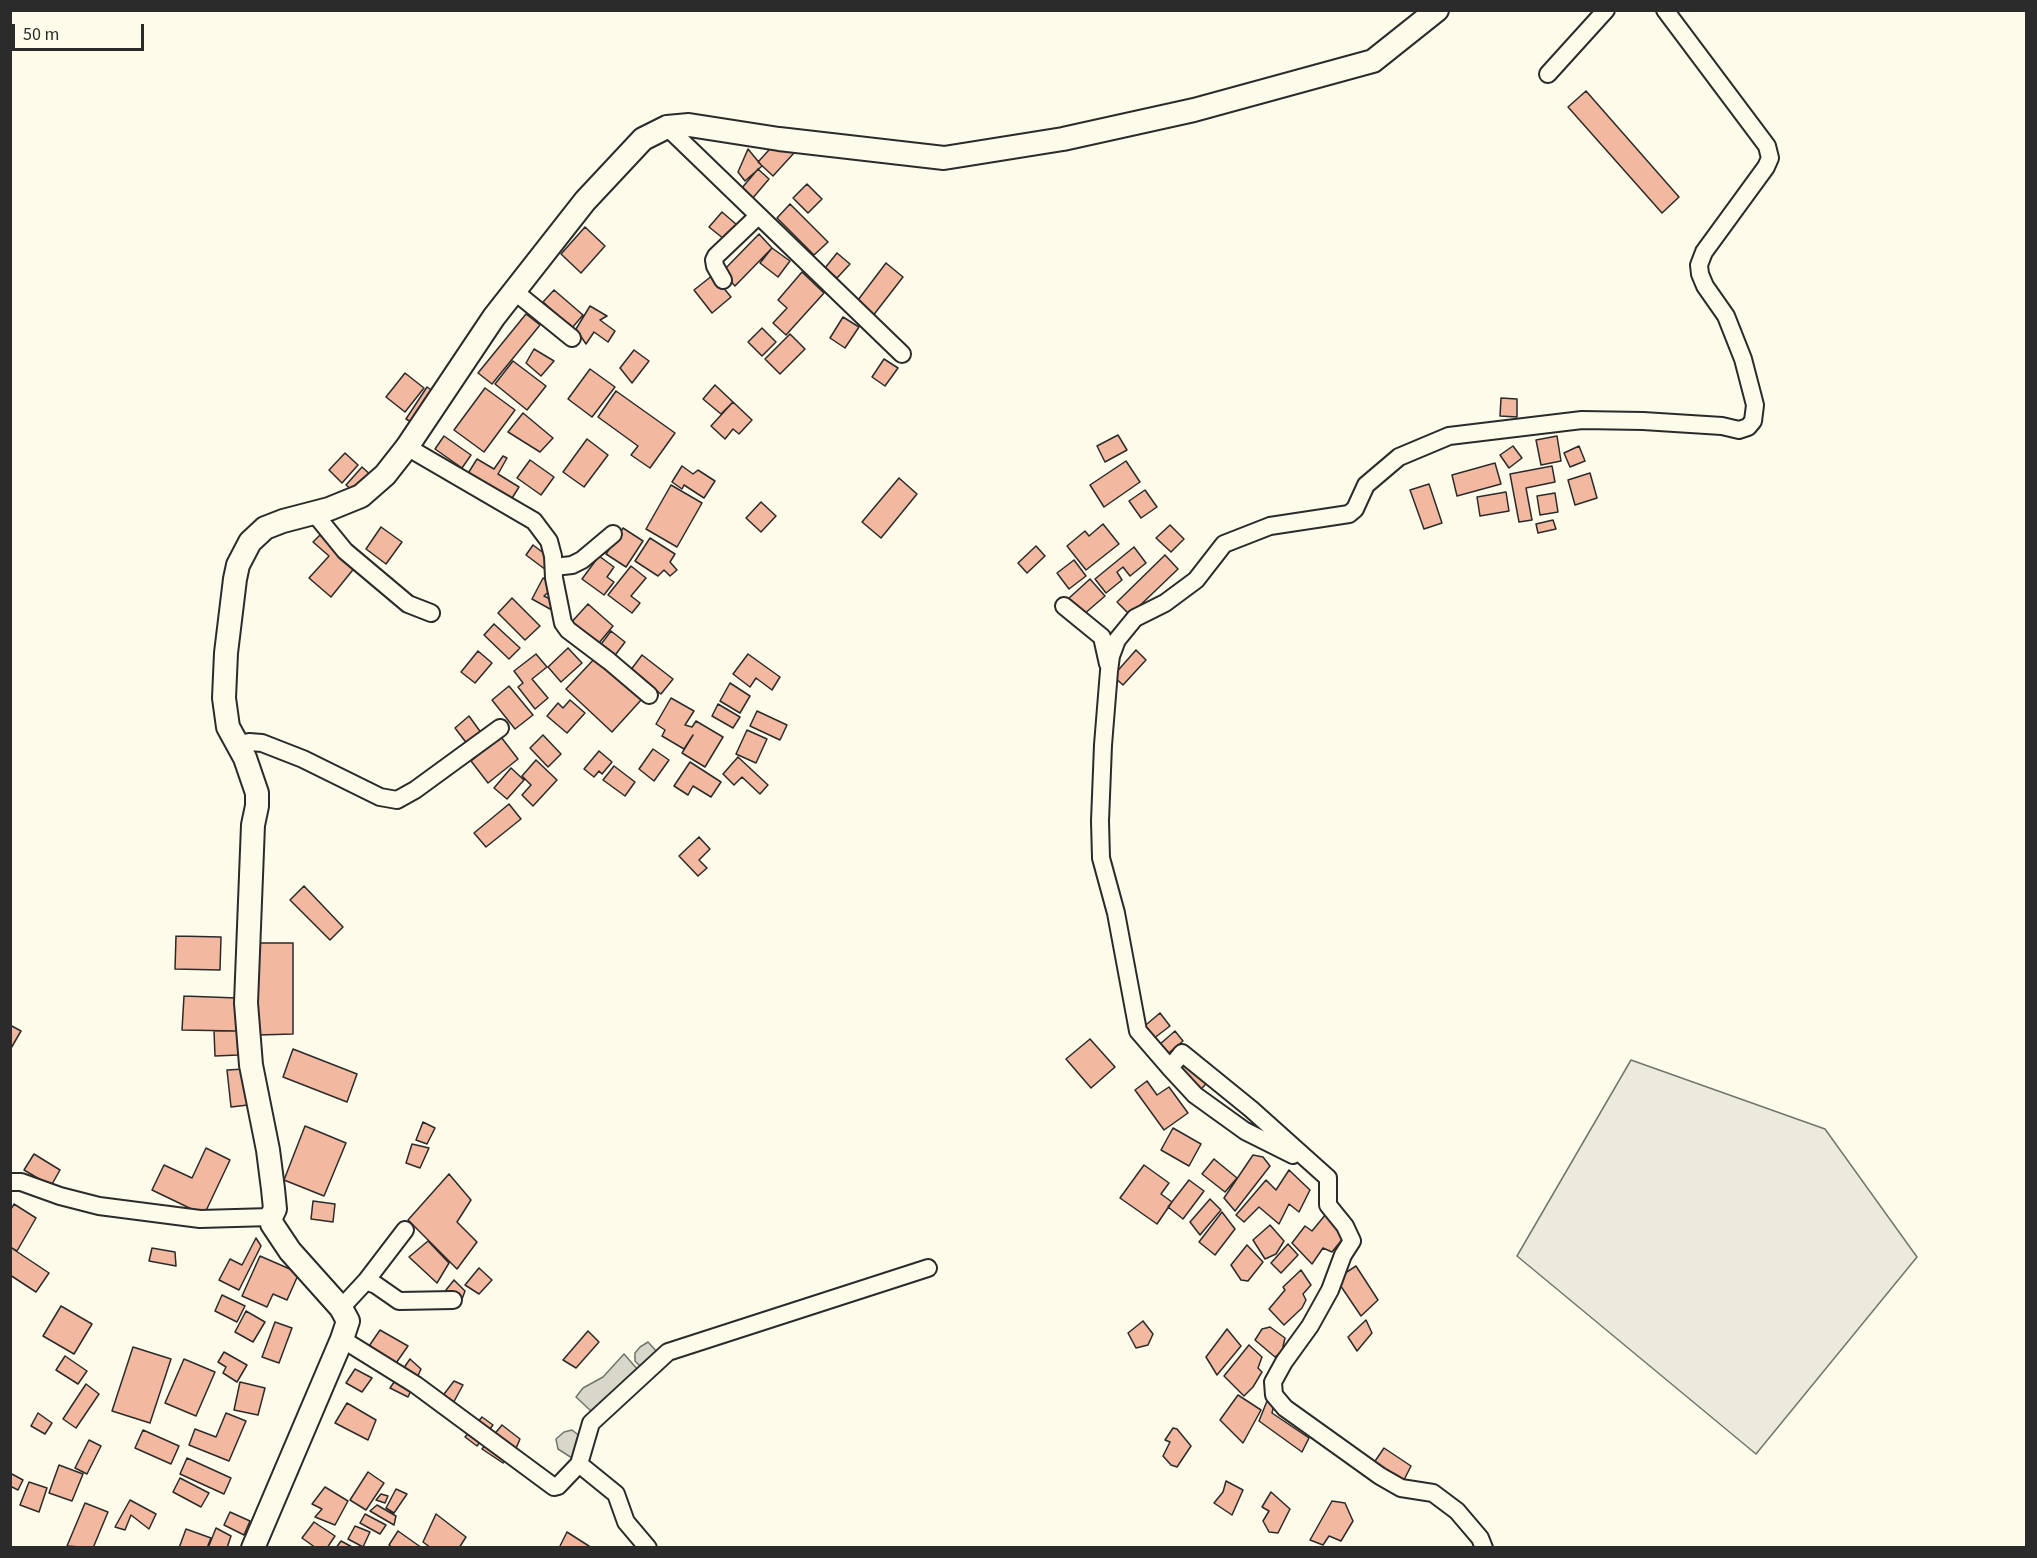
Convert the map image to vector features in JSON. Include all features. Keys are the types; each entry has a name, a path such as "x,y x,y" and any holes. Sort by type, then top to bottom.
{"street":[{"path":"253,1548 348,1320 341,1308 276,1233 272,1224 271,1217 275,1209 268,1150 251,1065 246,1003 253,825 257,793 252,773 228,727 225,698 226,653 235,579 238,565 250,542 265,528 283,520 329,509 361,496 385,475 407,447 514,291 592,193 643,139 667,127 688,125 779,139 944,158 1063,139 1172,115 1373,61 1437,10"},
{"path":"1548,74 1606,10"},
{"path":"1313,1164 1245,1131 1195,1095 1138,1031 1116,913 1101,858 1103,745 1111,656 1118,640 1135,618 1165,603 1196,580 1224,544 1270,526 1349,514 1355,509 1366,486 1399,457 1449,436 1582,420 1722,426 1739,430 1753,421 1755,405 1743,359 1726,316 1705,286 1699,265 1704,252 1766,167 1770,158 1767,146 1665,10"},
{"path":"667,127 902,354"},
{"path":"723,280 715,266 716,256 758,216"},
{"path":"514,291 572,338"},
{"path":"407,447 534,521 549,541 562,623 649,695"},
{"path":"314,513 345,551 408,604 430,613"},
{"path":"554,567 572,565 582,560 613,534"},
{"path":"1064,606 1102,637 1109,671"},
{"path":"238,744 262,743 303,759 381,797 397,800 415,790 501,728"},
{"path":"1170,1068 1182,1053 1251,1109 1328,1178 1328,1205 1345,1226 1352,1241 1343,1255 1330,1290 1310,1326 1284,1362 1273,1382 1274,1395 1285,1408 1380,1476 1401,1488 1433,1493 1457,1511 1480,1538 1484,1548"},
{"path":"10,1182 21,1182 60,1196 99,1206 200,1219 271,1217"},
{"path":"341,1308 366,1281 405,1230"},
{"path":"342,1339 416,1385 550,1486 558,1486 579,1464 591,1423 668,1352 928,1269"},
{"path":"366,1281 399,1301 453,1300"},
{"path":"579,1464 615,1494 626,1522 648,1548"}],"shaded area":[{"path":"1631,1060 1825,1129 1917,1257 1756,1454 1517,1256"},
{"path":"648,1342 658,1353 644,1370 635,1361 635,1353"},
{"path":"624,1354 639,1371 592,1412 576,1397 583,1388 603,1377"},
{"path":"572,1430 581,1437 573,1463 572,1458 558,1449 556,1439 564,1432"}],"building":[{"path":"1586,91 1679,197 1662,213 1568,107"},
{"path":"779,139 794,153 773,176 758,162"},
{"path":"748,149 762,166 745,181 738,172"},
{"path":"758,169 769,179 752,199 741,189"},
{"path":"807,184 822,199 808,213 793,198"},
{"path":"790,204 828,242 814,255 777,218"},
{"path":"722,212 737,225 724,239 709,227"},
{"path":"585,227 605,246 581,273 561,254"},
{"path":"759,234 772,248 735,286 722,272"},
{"path":"772,248 790,261 778,277 760,263"},
{"path":"837,253 850,264 837,278 825,268"},
{"path":"886,263 903,277 872,317 855,304"},
{"path":"802,272 824,293 786,335 773,323 787,308 778,300"},
{"path":"713,275 731,297 712,313 694,290"},
{"path":"554,290 583,315 572,328 543,302"},
{"path":"590,306 607,316 600,320 615,331 608,342 594,332 586,344 576,329"},
{"path":"526,314 540,325 492,384 478,373"},
{"path":"843,317 859,327 845,348 830,338"},
{"path":"762,328 776,342 762,356 748,342"},
{"path":"790,334 805,349 780,374 765,359"},
{"path":"534,349 554,361 541,376 526,363"},
{"path":"634,350 649,361 632,383 620,368"},
{"path":"884,359 898,368 885,386 872,377"},
{"path":"513,361 546,386 527,410 495,384"},
{"path":"590,369 615,387 592,417 568,399"},
{"path":"405,373 424,388 405,412 386,397"},
{"path":"715,385 733,402 721,414 703,399"},
{"path":"427,387 436,393 415,424 406,419"},
{"path":"485,388 515,410 484,452 454,430"},
{"path":"616,391 675,433 650,468 631,455 638,446 598,417"},
{"path":"1501,398 1517,399 1517,417 1500,416"},
{"path":"733,402 752,420 739,434 733,429 725,439 711,426"},
{"path":"523,413 553,438 540,452 508,432"},
{"path":"1118,435 1127,450 1105,462 1097,446"},
{"path":"444,436 471,455 462,468 435,449"},
{"path":"1557,436 1561,461 1541,465 1536,440"},
{"path":"587,439 608,455 584,487 563,472"},
{"path":"1513,446 1522,458 1509,468 1500,455"},
{"path":"1579,446 1585,461 1570,467 1564,453"},
{"path":"345,453 358,465 342,483 329,470"},
{"path":"503,456 507,458 498,474 519,487 509,503 467,475 477,459 494,469"},
{"path":"530,460 554,477 541,495 517,478"},
{"path":"1126,461 1140,482 1104,507 1090,485"},
{"path":"1495,463 1501,484 1457,496 1452,475"},
{"path":"682,466 693,474 698,470 715,481 704,498 684,485 682,489 672,482"},
{"path":"1552,466 1555,482 1526,488 1532,520 1519,522 1510,474"},
{"path":"362,467 373,477 358,495 346,485"},
{"path":"1590,473 1597,498 1575,505 1568,480"},
{"path":"899,478 917,494 881,538 862,522"},
{"path":"1429,484 1442,523 1424,529 1410,490"},
{"path":"671,485 702,503 677,547 646,529"},
{"path":"1145,490 1157,507 1141,518 1129,501"},
{"path":"1506,492 1509,511 1480,516 1477,497"},
{"path":"1555,493 1558,512 1540,515 1537,496"},
{"path":"761,502 776,516 761,532 746,518"},
{"path":"1553,520 1556,529 1538,533 1536,524"},
{"path":"1103,524 1119,544 1086,570 1067,546 1085,531 1089,536"},
{"path":"1170,525 1184,539 1171,552 1156,538"},
{"path":"381,527 402,542 386,564 366,549"},
{"path":"623,528 643,541 626,567 606,554"},
{"path":"320,535 356,566 331,597 309,578 329,556 313,542"},
{"path":"650,538 675,554 670,562 677,570 670,576 664,570 658,576 635,561"},
{"path":"533,545 553,560 546,570 526,555"},
{"path":"1036,546 1045,556 1027,573 1018,563"},
{"path":"1134,547 1146,563 1130,576 1123,567 1117,572 1122,580 1106,593 1095,579"},
{"path":"1165,555 1178,569 1130,615 1117,602"},
{"path":"599,556 614,567 607,577 614,582 604,595 582,579"},
{"path":"1074,560 1086,576 1069,589 1057,573"},
{"path":"631,566 646,578 631,596 640,603 632,613 608,595"},
{"path":"543,578 556,585 544,596 554,601 550,609 532,599"},
{"path":"1090,579 1105,596 1083,615 1068,599"},
{"path":"512,598 540,626 525,640 498,613"},
{"path":"588,604 613,626 594,649 568,626"},
{"path":"494,624 520,648 509,659 484,635"},
{"path":"611,631 625,642 613,658 599,647"},
{"path":"568,648 582,663 561,682 548,667"},
{"path":"1136,650 1146,660 1123,685 1113,676"},
{"path":"478,651 492,663 475,683 461,672"},
{"path":"536,654 547,667 532,679 548,698 535,709 518,687 523,683 514,671"},
{"path":"748,654 780,677 772,690 756,678 750,687 733,674"},
{"path":"642,655 673,679 661,694 630,671"},
{"path":"596,657 642,699 612,732 566,689"},
{"path":"730,683 750,696 740,713 720,701"},
{"path":"509,686 533,715 515,729 492,700"},
{"path":"671,698 694,711 685,725 692,727 696,721 723,737 705,767 682,753 693,735 684,749 662,736 665,730 656,724"},
{"path":"570,700 585,713 567,733 547,716 558,703 563,708"},
{"path":"718,704 740,717 733,728 712,716"},
{"path":"757,711 787,725 780,740 750,726"},
{"path":"469,716 482,734 468,745 455,728"},
{"path":"747,730 767,739 756,763 736,754"},
{"path":"543,735 561,754 548,767 530,748"},
{"path":"501,737 518,759 488,783 471,761"},
{"path":"653,749 669,760 654,781 639,769"},
{"path":"599,751 612,762 602,774 599,771 594,777 584,769"},
{"path":"738,757 768,785 760,794 742,777 734,785 723,774"},
{"path":"536,760 557,780 533,806 522,795 531,785 522,776"},
{"path":"690,762 721,782 711,797 693,786 688,795 674,786"},
{"path":"614,766 635,782 625,796 603,780"},
{"path":"511,768 524,780 507,799 494,788"},
{"path":"509,804 521,819 486,847 474,833"},
{"path":"699,837 710,849 699,860 707,868 698,876 679,856"},
{"path":"304,886 343,927 330,940 290,900"},
{"path":"176,936 221,937 220,970 175,969"},
{"path":"258,943 293,943 293,1034 258,1035"},
{"path":"184,996 237,998 237,1031 182,1030"},
{"path":"1160,1013 1170,1026 1153,1039 1159,1045 1175,1031 1183,1041 1164,1057 1141,1029"},
{"path":"10,1025 21,1031 10,1050"},
{"path":"214,1031 237,1031 238,1055 215,1056"},
{"path":"1090,1039 1115,1067 1091,1088 1066,1059"},
{"path":"293,1049 357,1074 347,1102 283,1077"},
{"path":"1187,1062 1207,1083 1200,1090 1181,1069"},
{"path":"244,1069 248,1105 231,1107 227,1070"},
{"path":"1147,1081 1157,1095 1169,1087 1188,1113 1164,1130 1135,1090"},
{"path":"423,1122 435,1128 427,1144 416,1140"},
{"path":"305,1126 346,1143 324,1196 284,1180"},
{"path":"1173,1128 1201,1144 1189,1166 1161,1150"},
{"path":"412,1144 429,1148 420,1168 406,1163"},
{"path":"206,1148 230,1160 204,1215 152,1190 164,1165 192,1178"},
{"path":"34,1154 60,1170 51,1186 24,1170"},
{"path":"1253,1155 1263,1157 1270,1166 1235,1211 1224,1198"},
{"path":"1214,1159 1237,1178 1225,1192 1202,1174"},
{"path":"1144,1165 1169,1183 1161,1194 1172,1202 1157,1224 1120,1198"},
{"path":"1289,1170 1310,1190 1299,1212 1289,1204 1279,1224 1259,1207 1244,1222 1236,1215 1266,1180 1276,1190"},
{"path":"449,1174 471,1200 457,1222 477,1242 457,1269 408,1220"},
{"path":"1189,1180 1204,1191 1183,1219 1168,1207"},
{"path":"1210,1199 1221,1210 1200,1235 1190,1222"},
{"path":"313,1201 335,1204 333,1222 311,1219"},
{"path":"14,1204 36,1218 17,1251 10,1247 10,1211"},
{"path":"1222,1212 1235,1229 1215,1255 1199,1242"},
{"path":"1326,1214 1345,1236 1332,1252 1323,1248 1312,1264 1292,1243 1305,1226 1312,1231"},
{"path":"1270,1225 1284,1241 1276,1254 1265,1259 1253,1240"},
{"path":"256,1238 261,1246 239,1290 219,1280 230,1259 242,1265"},
{"path":"428,1241 449,1263 437,1283 409,1257"},
{"path":"1288,1244 1298,1255 1281,1273 1271,1263"},
{"path":"1247,1245 1263,1262 1248,1281 1241,1280 1231,1265"},
{"path":"10,1247 49,1273 36,1292 10,1275"},
{"path":"152,1248 175,1252 176,1266 149,1261"},
{"path":"260,1256 299,1273 287,1300 273,1294 267,1307 242,1296"},
{"path":"1356,1266 1378,1300 1361,1316 1336,1279"},
{"path":"479,1268 492,1280 479,1294 465,1285"},
{"path":"1301,1270 1311,1285 1303,1294 1306,1300 1302,1308 1284,1325 1269,1309 1285,1290 1283,1287"},
{"path":"454,1280 465,1291 461,1302 446,1290"},
{"path":"222,1295 245,1306 237,1322 215,1311"},
{"path":"61,1306 92,1324 74,1354 43,1336"},
{"path":"246,1311 265,1322 253,1342 235,1332"},
{"path":"1366,1320 1372,1333 1357,1351 1348,1337"},
{"path":"1143,1321 1153,1334 1148,1345 1136,1348 1128,1333"},
{"path":"275,1322 292,1328 279,1363 262,1357"},
{"path":"1270,1327 1285,1338 1282,1351 1275,1357 1255,1340 1262,1329"},
{"path":"1227,1329 1241,1346 1217,1375 1206,1357"},
{"path":"380,1330 408,1346 394,1366 367,1349"},
{"path":"588,1331 599,1342 576,1368 563,1360"},
{"path":"1249,1345 1262,1357 1258,1368 1262,1372 1244,1396 1224,1376"},
{"path":"133,1347 171,1359 150,1423 112,1411"},
{"path":"224,1352 247,1365 237,1382 223,1373 226,1367 218,1362"},
{"path":"65,1356 87,1371 78,1384 56,1370"},
{"path":"184,1359 215,1372 196,1416 165,1403"},
{"path":"410,1359 421,1369 408,1397 390,1388"},
{"path":"355,1369 372,1378 362,1392 346,1383"},
{"path":"454,1381 463,1385 451,1407 438,1402"},
{"path":"240,1382 265,1388 258,1415 234,1410"},
{"path":"86,1384 99,1394 76,1428 63,1419"},
{"path":"1238,1395 1261,1410 1243,1443 1220,1420"},
{"path":"1269,1396 1275,1400 1272,1413 1309,1438 1302,1452 1259,1421"},
{"path":"347,1403 376,1420 368,1440 335,1423"},
{"path":"38,1413 52,1423 45,1434 31,1426"},
{"path":"226,1413 246,1421 229,1461 189,1445 195,1429 216,1437"},
{"path":"482,1417 493,1425 477,1446 465,1437"},
{"path":"502,1425 520,1439 514,1453 503,1463 482,1449"},
{"path":"1173,1428 1177,1429 1191,1446 1177,1467 1171,1465 1163,1456 1170,1442 1165,1440"},
{"path":"143,1430 179,1446 171,1464 135,1448"},
{"path":"89,1440 101,1446 87,1474 75,1468"},
{"path":"1384,1448 1411,1466 1402,1484 1371,1467"},
{"path":"187,1458 231,1478 224,1494 180,1474"},
{"path":"59,1465 83,1474 72,1501 49,1493"},
{"path":"368,1472 384,1483 366,1510 350,1500"},
{"path":"10,1473 23,1480 18,1490 10,1486"},
{"path":"180,1478 209,1493 201,1507 173,1492"},
{"path":"1226,1481 1243,1490 1232,1515 1214,1503 1223,1492"},
{"path":"29,1482 47,1488 39,1512 20,1505"},
{"path":"325,1487 348,1501 335,1525 315,1517 322,1509 312,1504"},
{"path":"396,1489 407,1494 394,1513 386,1508"},
{"path":"1271,1492 1290,1509 1278,1533 1269,1532 1263,1521 1269,1511 1262,1507"},
{"path":"381,1494 388,1496 385,1503 376,1500"},
{"path":"130,1500 156,1514 149,1529 131,1515 125,1530 115,1527"},
{"path":"1332,1501 1345,1503 1353,1521 1341,1541 1329,1536 1323,1545 1310,1540"},
{"path":"85,1503 108,1512 93,1548 67,1546"},
{"path":"377,1505 396,1516 394,1525 370,1511"},
{"path":"230,1512 250,1521 244,1535 224,1525"},
{"path":"365,1514 386,1525 380,1534 360,1523"},
{"path":"436,1514 466,1537 459,1548 431,1548 423,1542"},
{"path":"314,1522 335,1536 327,1548 316,1548 302,1538"},
{"path":"355,1526 370,1532 363,1547 348,1539"},
{"path":"216,1528 231,1536 227,1548 208,1548"},
{"path":"186,1529 211,1538 207,1548 179,1548"},
{"path":"398,1531 422,1548 393,1548 389,1545"},
{"path":"567,1532 592,1548 559,1548"},
{"path":"341,1541 354,1548 336,1548"}]}
